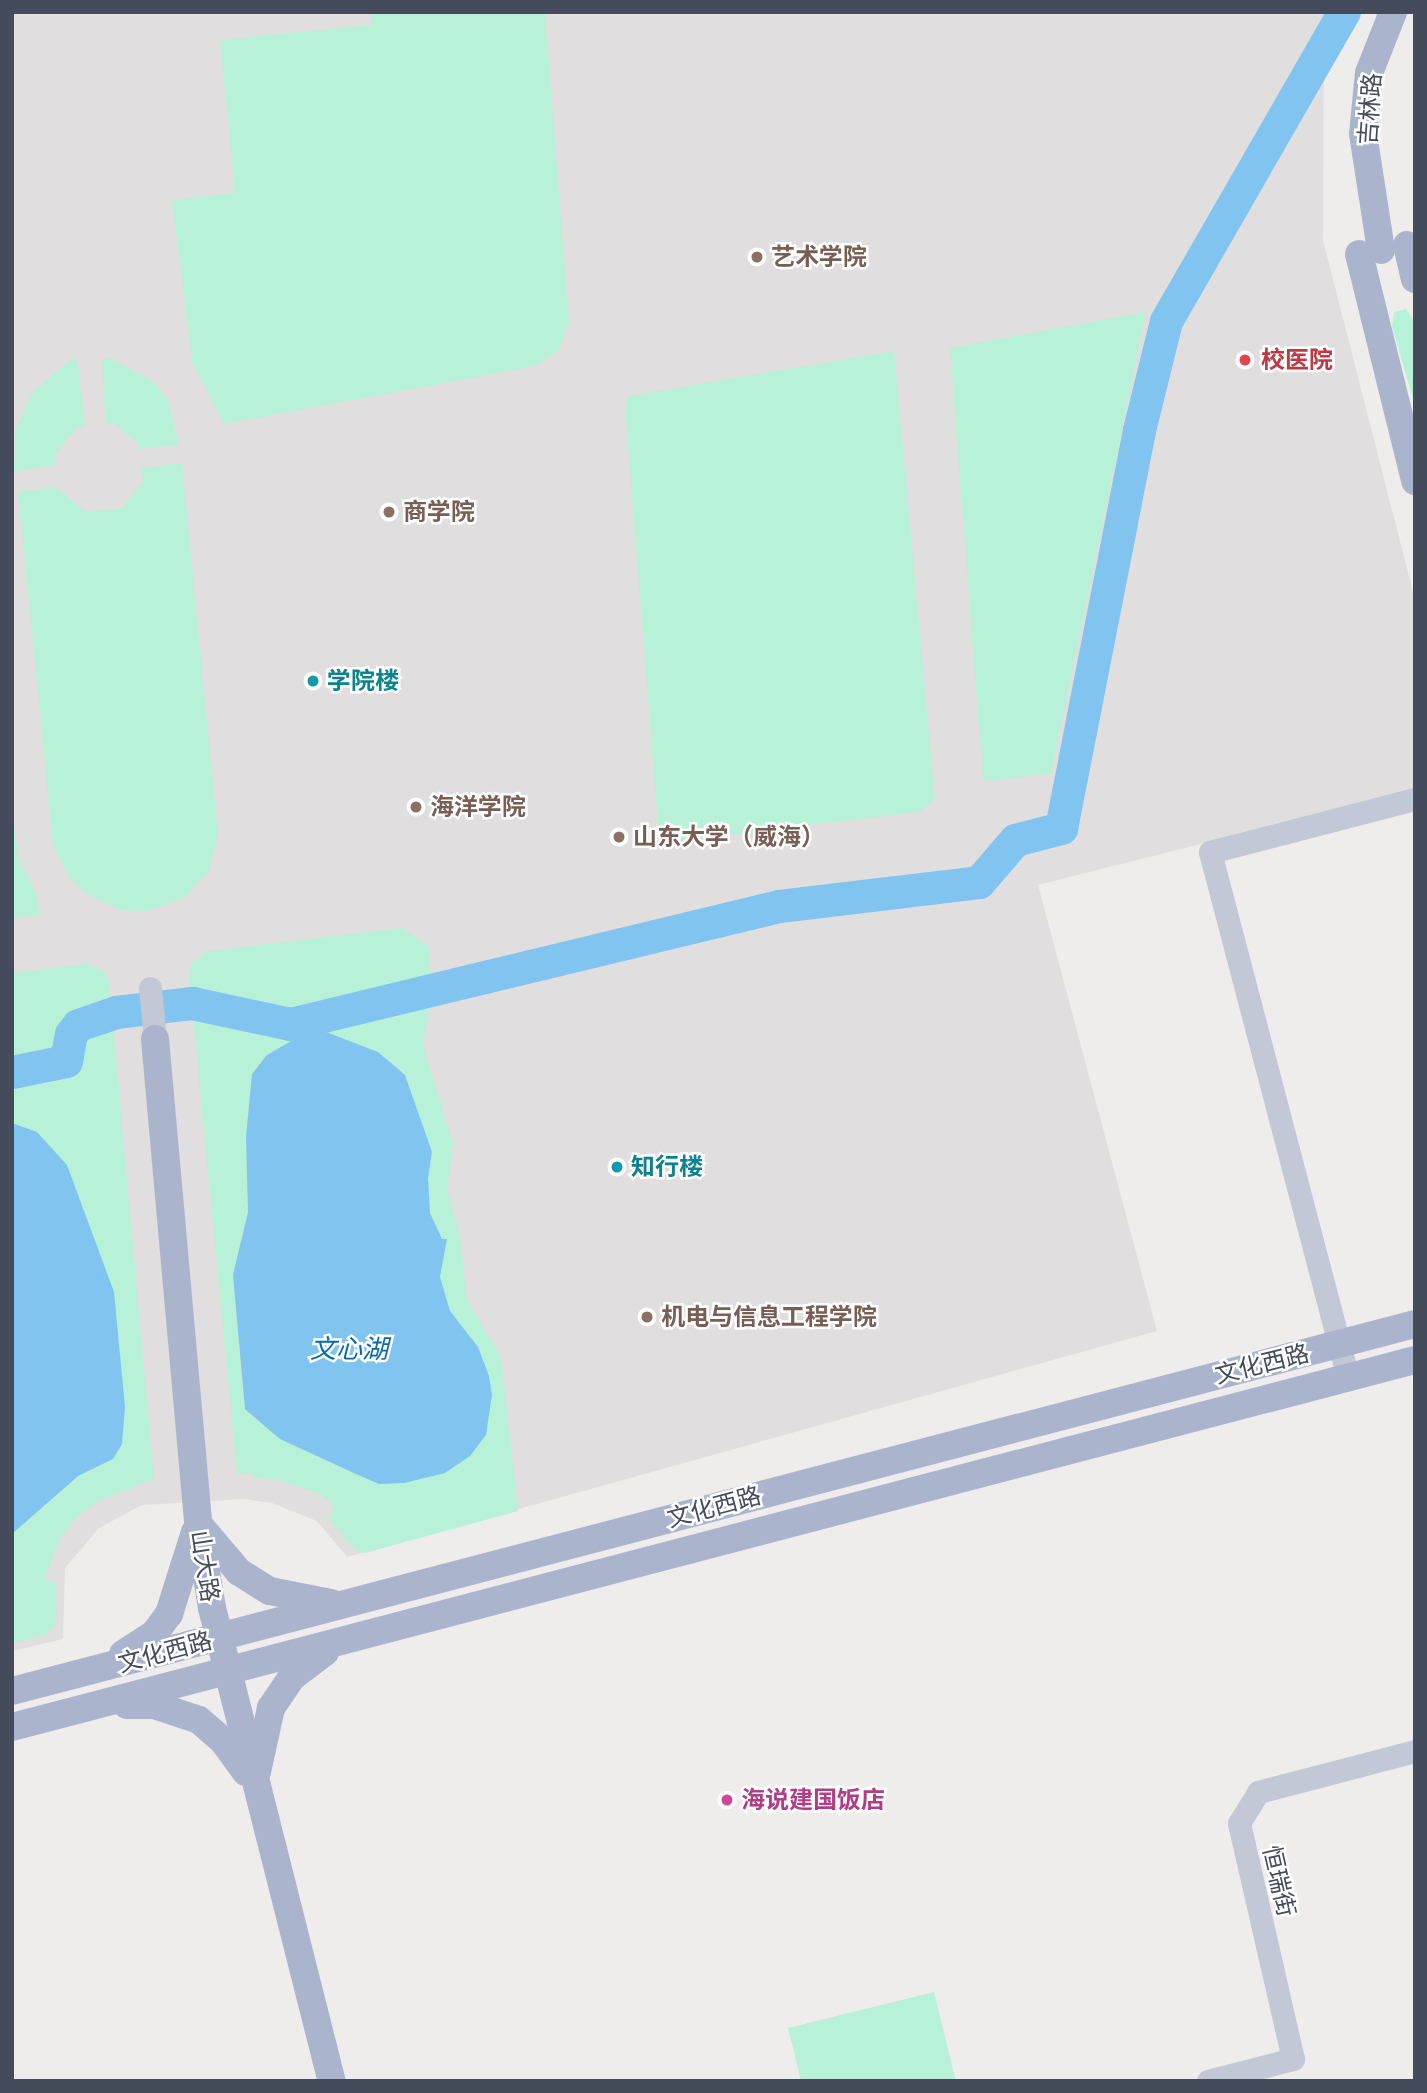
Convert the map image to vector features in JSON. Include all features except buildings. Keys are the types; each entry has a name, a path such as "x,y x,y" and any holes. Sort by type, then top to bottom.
{"main road":[{"name":"吉林路","path":"1393,12 1369,73 1363,134 1390,248 1415,481"},
{"name":"吉林路","path":"1390,248 1415,279"},
{"name":"山大路","path":"155,1039 198,1523 218,1638 332,2081"},
{"name":"文化西路","path":"12,1691 1415,1324"},
{"name":"文化西路","path":"12,1727 1415,1360"},
{"path":"198,1523 239,1572 270,1591 344,1605"},
{"path":"73,1675 131,1651 155,1633 177,1600 198,1523"},
{"path":"256,1786 271,1708 291,1678 326,1651 360,1636"},
{"path":"76,1710 131,1704 179,1711 224,1742 256,1786"}],"street":[{"path":"1348,1378 1342,1343 1210,852 1415,799"},
{"path":"150,988 155,1039"},
{"name":"恒瑞街","path":"1208,2081 1296,2070 1239,1823 1258,1792 1415,1751"}],"shaded area":[{"name":"山东大学（威海）","path":"12,12 1324,12 1323,240 1415,600 1415,790 1038,885 1157,1331 347,1557 317,1521 272,1503 244,1499 142,1505 99,1528 65,1568 63,1639 12,1651"}],"green space":[{"path":"371,12 545,12 569,323 558,351 535,366 224,424 192,361 172,200 235,193 220,40 371,25"},
{"path":"1406,309 1415,322 1415,406 1392,326 1394,312"},
{"path":"1146,312 1051,774 983,781 950,348"},
{"path":"894,351 935,798 920,812 668,842 659,837 625,408 629,396"},
{"path":"108,357 154,382 168,401 179,445 138,449 137,442 115,424 106,424 102,362"},
{"path":"73,358 78,363 85,427 76,428 56,453 55,465 14,472 16,429 33,392"},
{"path":"182,463 218,835 209,871 184,898 144,912 120,910 84,892 69,877 53,845 18,492 56,487 85,512 121,509 143,482 142,468"},
{"path":"12,806 18,857 37,895 39,915 12,918"},
{"path":"402,928 429,947 430,1002 423,1045 453,1143 447,1190 460,1236 467,1301 501,1357 518,1511 365,1553 355,1550 328,1518 335,1506 319,1494 278,1480 254,1478 253,1473 237,1474 189,975 192,963 208,951"},
{"path":"87,964 104,971 109,981 154,1479 96,1502 76,1518 60,1538 44,1581 55,1582 56,1624 47,1634 12,1643 12,973"},
{"path":"934,1992 956,2081 801,2081 788,2028"}],"water":[{"name":"文心湖","path":"326,1032 378,1052 405,1075 432,1152 428,1178 430,1213 442,1239 447,1239 440,1277 450,1311 478,1347 489,1376 492,1395 486,1435 470,1456 445,1473 404,1483 379,1484 280,1439 245,1409 233,1275 248,1212 246,1137 252,1074 267,1055 305,1033"},
{"path":"12,1123 37,1132 67,1165 114,1292 125,1407 122,1444 113,1459 78,1476 12,1534"}],"waterway":[{"path":"12,1072 66,1061 71,1034 78,1025 116,1012 192,1003 290,1024 779,906 979,882 1015,840 1061,828 1139,430 1166,321 1344,12"}],"place":[{"name":"艺术学院","path":"757,257"},
{"name":"校医院","path":"1245,360"},
{"name":"商学院","path":"389,512"},
{"name":"学院楼","path":"313,681"},
{"name":"海洋学院","path":"416,807"},
{"name":"山东大学（威海）","path":"619,837"},
{"name":"知行楼","path":"617,1167"},
{"name":"机电与信息工程学院","path":"647,1317"},
{"name":"海说建国饭店","path":"727,1800"}]}
